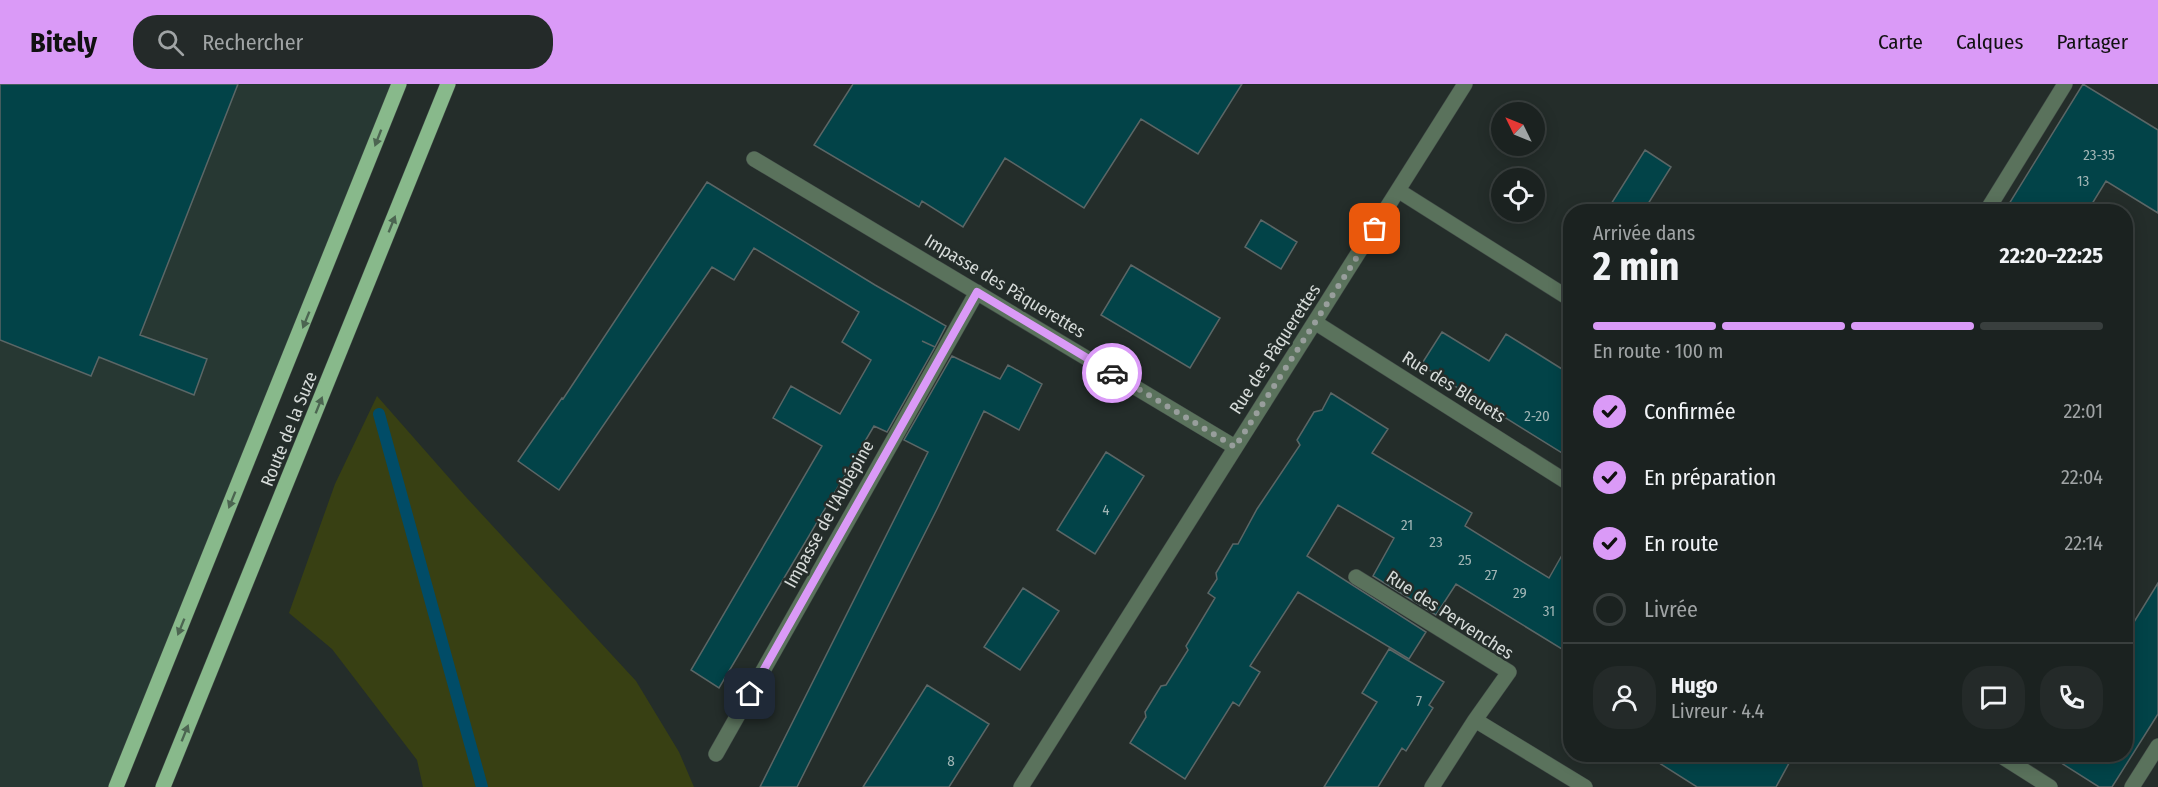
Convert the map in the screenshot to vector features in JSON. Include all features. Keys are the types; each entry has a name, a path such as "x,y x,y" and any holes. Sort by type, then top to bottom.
{"main road":[{"name":"Route de la Suze","path":"117,787 399,84"},
{"name":"Route de la Suze","path":"163,787 448,84"}],"street":[{"name":"Rue des Pâquerettes","path":"1021,787 1399,192 1465,84"},
{"path":"1991,204 2065,84"},
{"name":"Impasse des Pâquerettes","path":"754,159 1235,447"},
{"path":"1399,192 1563,295"},
{"name":"Impasse de l'Aubépine","path":"716,754 977,292"},
{"name":"Rue des Bleuets","path":"1316,323 1563,480"},
{"name":"Rue des Pervenches","path":"1356,577 1509,672 1432,787"},
{"path":"1475,720 1585,787"},
{"path":"2132,787 2158,746"},
{"path":"2011,762 2050,787"}],"shaded area":[{"path":"0,84 399,84 115,787 0,787"}],"green space":[{"path":"377,396 465,496 636,681 679,752 694,787 423,787 417,760 332,649 289,613 335,484"}],"building":[{"path":"0,84 238,84 140,335 207,359 194,395 99,357 91,376 0,340"},
{"path":"853,84 1242,84 1198,154 1141,119 1084,208 1005,158 963,227 922,201 919,207 814,145"},
{"path":"2083,84 2158,130 2158,213 2106,181 2092,204 2009,204"},
{"path":"1645,150 1671,167 1648,204 1611,204"},
{"path":"707,182 946,326 887,432 874,426 719,688 691,670 822,446 773,418 791,386 840,414 871,360 842,342 859,312 754,248 734,280 712,267 559,490 518,461 563,399"},
{"path":"1261,220 1297,242 1281,269 1245,247"},
{"path":"1131,265 1220,318 1190,368 1101,315"},
{"path":"1442,332 1489,361 1506,334 1563,370 1563,454 1421,365"},
{"path":"952,356 1000,379 1008,365 1042,384 1019,430 984,411 797,787 760,787 928,452 904,440"},
{"path":"1331,393 1388,429 1372,453 1472,513 1465,526 1549,578 1563,553 1563,650 1456,584 1436,615 1373,576 1394,538 1338,505 1307,556 1426,632 1409,659 1298,592 1250,666 1260,672 1239,706 1233,702 1185,779 1130,743 1161,686 1166,685 1188,650 1186,646 1215,598 1208,593 1217,579 1216,573 1233,544 1238,544 1257,509 1300,445 1297,440 1314,412 1322,410"},
{"path":"1106,452 1144,476 1095,554 1057,530"},
{"path":"2158,583 2158,714 2133,754 2133,624"},
{"path":"1023,588 1059,611 1020,670 984,647"},
{"path":"1389,649 1444,682 1429,705 1433,708 1406,751 1402,748 1378,787 1324,787 1377,702 1362,693"},
{"path":"927,685 989,724 949,787 863,787"},
{"path":"1658,762 1790,762 1776,787 1697,787"},
{"path":"2060,762 2128,762 2112,787 2099,787"}],"waterway":[{"path":"379,414 482,787"}],"way so far":[{"path":"1112,373 1235,447 1375,229"}],"route":[{"path":"750,694 977,292 1112,373"}]}
